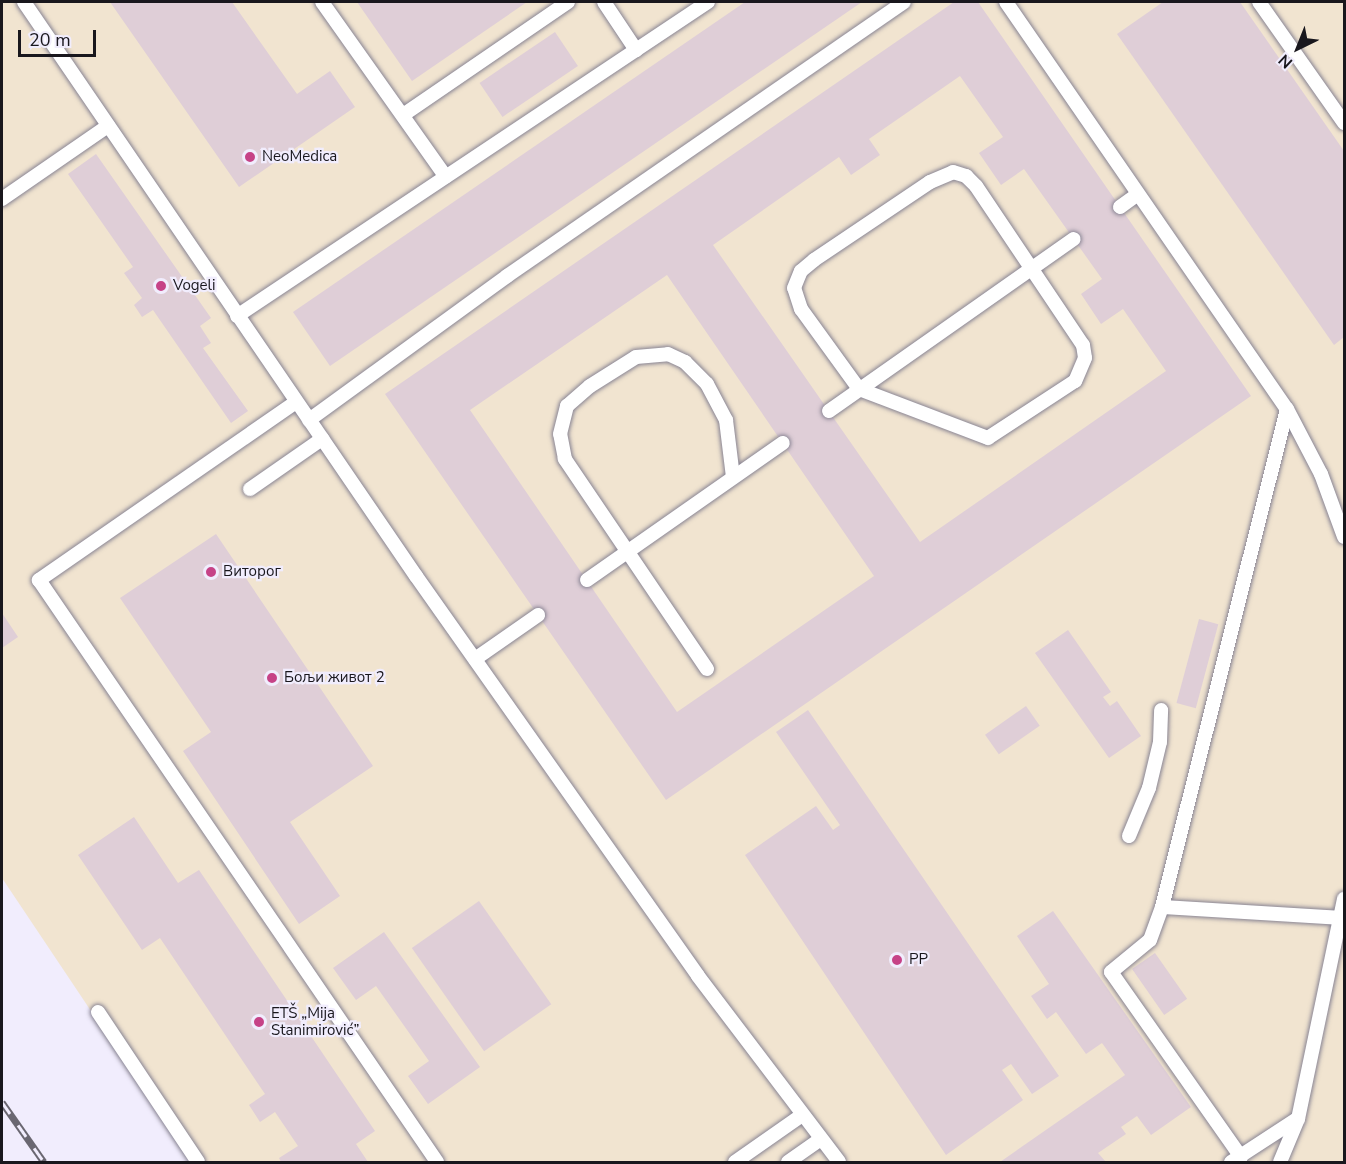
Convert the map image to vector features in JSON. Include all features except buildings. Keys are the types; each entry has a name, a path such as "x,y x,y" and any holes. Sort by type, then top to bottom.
{"lane":[{"path":"24,2 296,402 475,659 698,976 839,1162"},
{"path":"322,2 446,177"},
{"path":"403,115 568,2"},
{"path":"604,2 636,50"},
{"path":"237,316 708,2"},
{"path":"309,420 507,276 904,2"},
{"path":"1006,2 1287,409 1321,474 1344,537"},
{"path":"1259,2 1344,123"},
{"path":"2,199 108,126"},
{"path":"953,172 966,176 976,186 1083,345 1082,370 1067,389 988,438 859,389 801,309 794,288 801,272 814,260 930,182 953,172"},
{"path":"1120,207 1138,194"},
{"path":"829,411 1074,239"},
{"path":"707,669 565,459 560,434 567,406 590,386 636,357 668,354 685,362 707,384 726,420 733,477"},
{"path":"296,402 39,580 437,1162"},
{"path":"1287,409 1162,907 1150,940 1111,972 1236,1160 1298,1119"},
{"path":"250,489 322,439"},
{"path":"587,580 783,443"},
{"path":"475,659 538,615"},
{"path":"1129,836 1149,788 1160,742 1161,710"},
{"path":"1280,1162 1298,1119 1343,917 1344,898"},
{"path":"1162,907 1343,917"},
{"path":"98,1012 198,1162"},
{"path":"735,1162 802,1115"},
{"path":"788,1162 821,1139"}],"shaded area":[{"path":"2,2 1344,2 1344,1162 192,1162 2,878"}],"railway":[{"path":"2,1102 44,1162"}],"place":[{"name":"NeoMedica","path":"250,157"},
{"name":"Vogeli","path":"161,286"},
{"name":"Виторог","path":"211,572"},
{"name":"Бољи живот 2","path":"272,678"},
{"name":"PP","path":"897,960"},
{"name":"ETŠ „Mija Stanimirović”","path":"259,1022"}]}
